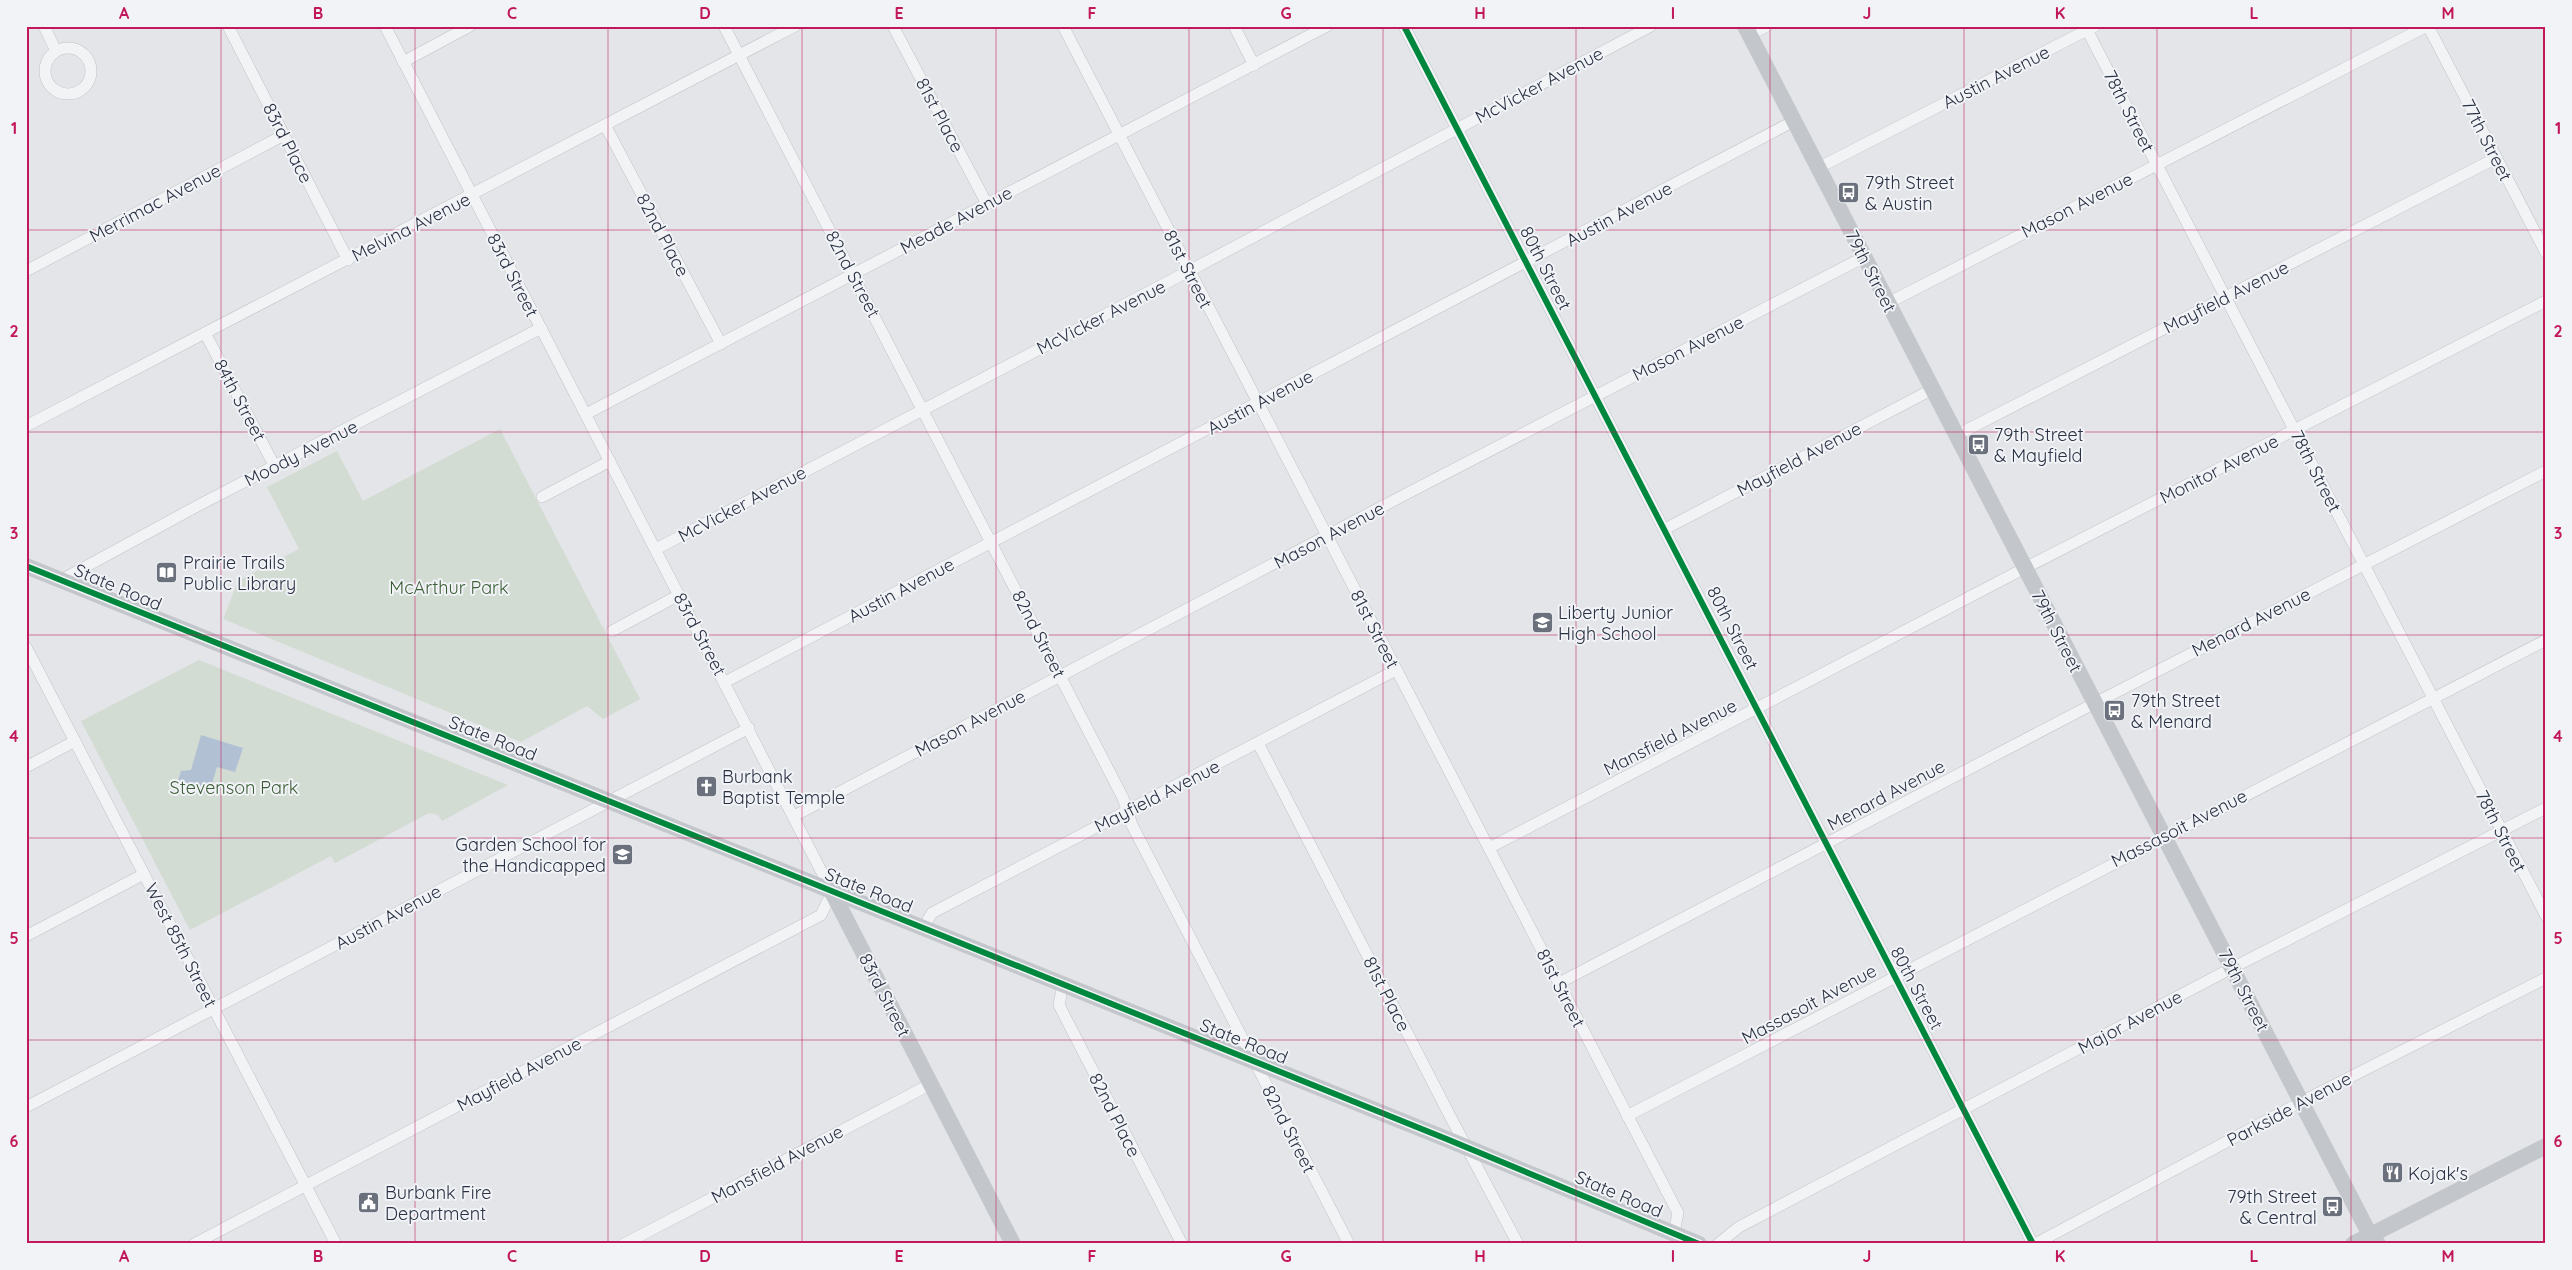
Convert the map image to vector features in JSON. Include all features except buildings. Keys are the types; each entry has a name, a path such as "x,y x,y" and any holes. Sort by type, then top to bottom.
{"street":[{"path":"44,26 56,51"},
{"name":"83rd Place","path":"228,26 348,260"},
{"name":"83rd Street","path":"385,26 749,728 1013,1244"},
{"path":"403,62 470,26"},
{"name":"82nd Street","path":"724,26 992,542 1124,801 1127,811 1349,1244"},
{"name":"Melvina Avenue","path":"26,426 795,26"},
{"name":"81st Place","path":"893,26 987,204"},
{"name":"81st Street","path":"1063,26 1678,1213 1674,1233"},
{"path":"1234,26 1254,65"},
{"name":"Meade Avenue","path":"586,414 1326,26"},
{"name":"80th Street","path":"1404,26 1665,529 1825,844 2034,1244"},
{"name":"McVicker Avenue","path":"656,549 923,408 1189,271 1651,26"},
{"path":"1747,31 1767,26"},
{"name":"77th Street","path":"2427,26 2546,253"},
{"name":"Mason Avenue","path":"1888,302 2427,26"},
{"name":"78th Street","path":"2089,28 2157,165 2546,916"},
{"name":"Austin Avenue","path":"1818,168 2089,28"},
{"name":"79th Street","path":"1747,31 2373,1241"},
{"path":"63,49 77,50 87,60 90,74 89,80 80,91 67,94 60,93 50,86 45,74 45,67 56,51 63,49"},
{"name":"Austin Avenue","path":"725,682 1794,121"},
{"name":"82nd Place","path":"605,125 721,344"},
{"name":"Merrimac Avenue","path":"26,272 284,135"},
{"name":"Mayfield Avenue","path":"1956,435 2496,158"},
{"name":"Mason Avenue","path":"794,816 1864,257"},
{"name":"Monitor Avenue","path":"2025,568 2546,301"},
{"name":"Moody Avenue","path":"63,579 541,328"},
{"name":"84th Street","path":"205,333 275,467"},
{"name":"Mayfield Avenue","path":"1665,529 1933,389"},
{"path":"542,497 610,461"},
{"name":"Menard Avenue","path":"1558,983 2095,703 2546,471"},
{"name":"State Road","path":"26,566 63,579 184,632 610,801 1255,1062 1699,1244"},
{"name":"Mansfield Avenue","path":"1489,848 2025,568"},
{"path":"612,631 679,595"},
{"name":"Massasoit Avenue","path":"1627,1116 2164,836 2546,640"},
{"name":"West 85th Street","path":"26,647 336,1244"},
{"name":"Mayfield Avenue","path":"923,928 932,913 1258,744 1396,670"},
{"name":"Austin Avenue","path":"26,1107 749,728"},
{"path":"26,767 75,741"},
{"name":"81st Place","path":"1258,744 1518,1244"},
{"name":"Major Avenue","path":"1718,1244 1739,1227 2232,968 2546,808"},
{"path":"26,936 144,874"},
{"name":"Mayfield Avenue","path":"194,1244 821,915 832,892"},
{"name":"Parkside Avenue","path":"2034,1244 2301,1102 2546,978"},
{"name":"82nd Place","path":"1062,984 1059,1005 1182,1244"},
{"name":"Mansfield Avenue","path":"624,1244 930,1084"},
{"path":"2354,1244 2373,1241 2546,1146"}],"green space":[{"name":"McArthur Park","path":"500,429 640,699 603,719 587,706 521,742 223,619 238,581 299,549 267,487 337,451 363,501"},
{"name":"Stevenson Park","path":"199,660 508,785 442,821 438,815 429,813 335,863 331,856 190,930 81,721"}],"water":[{"path":"201,735 243,748 235,772 217,767 209,794 177,784 181,771 191,770"}],"cycle path":[{"path":"1404,26 2033,1244"},
{"path":"26,566 1449,1140 1699,1244"}],"place":[{"name":"79th Street & Austin","path":"1849,192"},
{"name":"79th Street & Mayfield","path":"1978,444"},
{"name":"Prairie Trails Public Library","path":"167,572"},
{"name":"Liberty Junior High School","path":"1542,622"},
{"name":"79th Street & Menard","path":"2115,710"},
{"name":"Burbank Baptist Temple","path":"706,786"},
{"name":"Garden School for the Handicapped","path":"622,854"},
{"name":"Kojak's","path":"2392,1173"},
{"name":"Burbank Fire Department","path":"369,1202"},
{"name":"79th Street & Central","path":"2333,1206"}]}
